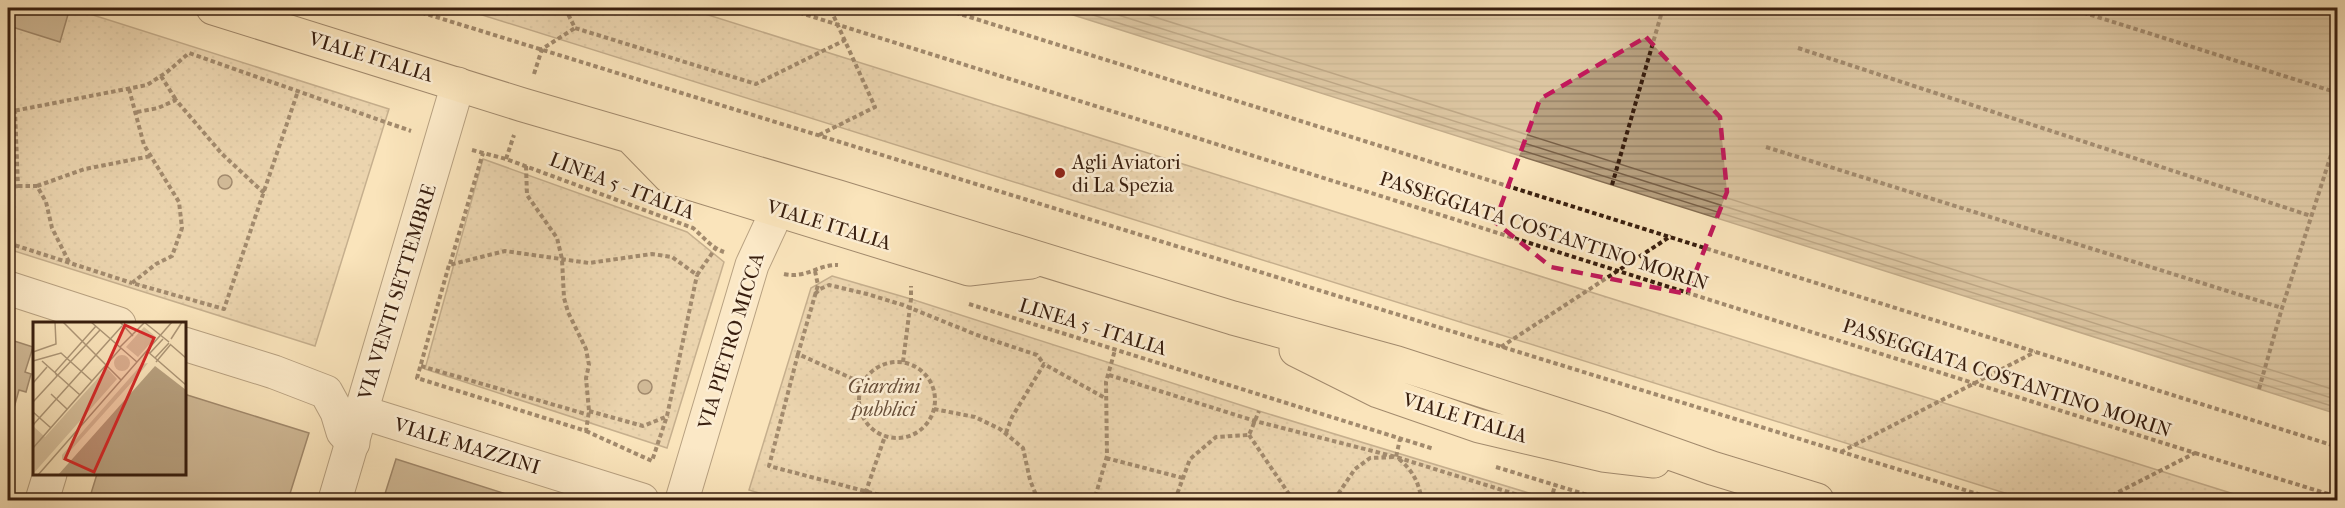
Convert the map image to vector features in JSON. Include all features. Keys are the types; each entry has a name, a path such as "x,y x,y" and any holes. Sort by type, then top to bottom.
{"main road":[{"name":"VIALE ITALIA","path":"227,10 632,138 839,197 1233,318 1397,363 1817,501"},
{"name":"VIALE ITALIA","path":"632,138 670,177 969,269 1043,261"}],"street":[{"name":"VIA VENTI SETTEMBRE","path":"335,501 458,84"},
{"path":"778,209 839,197"},
{"name":"VIA PIETRO MICCA","path":"682,501 752,265 778,209"},
{"path":"8,288 106,322"},
{"path":"186,345 274,372 326,392 337,412 343,432 357,428"},
{"name":"VIALE MAZZINI","path":"357,428 642,501"},
{"path":"42,501 50,475"}],"path":[{"path":"407,8 1997,501"},
{"path":"565,8 575,28 756,84 845,40"},
{"name":"PASSEGGIATA COSTANTINO MORIN","path":"784,8 2196,453"},
{"path":"818,135 875,107 830,8"},
{"name":"PASSEGGIATA COSTANTINO MORIN","path":"941,8 2337,447"},
{"path":"1612,185 1663,8"},
{"path":"2069,8 2337,93"},
{"path":"542,49 575,28"},
{"path":"1798,48 2311,216"},
{"name":"LINEA 5 - ITALIA","path":"8,112 147,85 189,53 441,141 526,166 693,228 715,249 752,265 789,275 809,273 834,265 842,266"},
{"path":"161,76 176,100 222,154 264,193"},
{"path":"129,89 144,145 178,202 182,228 172,256 156,264 132,283"},
{"path":"8,243 132,283 224,309 298,91"},
{"path":"137,112 158,108 176,100"},
{"path":"15,111 18,186"},
{"path":"2259,389 2337,133"},
{"path":"1766,147 2282,308"},
{"path":"483,153 417,378 586,431 652,461 667,416 696,275 715,249"},
{"path":"8,188 38,186 84,169 151,156"},
{"path":"526,166 527,195 557,238 562,258 564,298 568,312 586,349 589,364 586,378 589,413 586,431"},
{"path":"38,186 46,202 52,228 69,262"},
{"path":"1501,347 1671,236"},
{"path":"449,265 505,251 589,263 652,254 672,257 696,275"},
{"path":"815,271 818,285 770,466 867,490 899,501"},
{"path":"901,283 922,290"},
{"path":"815,294 829,285 910,308 1037,355 1044,364 1106,398"},
{"path":"903,362 911,286"},
{"name":"LINEA 5 - ITALIA","path":"968,304 1440,450"},
{"path":"1088,501 1096,494 1106,459 1106,382 1115,350"},
{"path":"1841,452 2035,351"},
{"path":"798,354 862,383"},
{"path":"891,362 903,362 915,366 928,379 935,396 934,409 929,422 920,431 908,437 895,439 872,429 863,420 858,395 869,373 891,362"},
{"path":"1006,433 1012,417 1044,364"},
{"path":"421,366 643,426 674,415"},
{"path":"1109,375 1255,421 1396,457 1534,501"},
{"path":"934,409 975,417 1006,433 1023,448 1030,480 1038,501"},
{"path":"1249,435 1259,411"},
{"path":"1178,501 1176,497 1190,459 1216,437 1249,435"},
{"path":"1249,435 1293,501"},
{"path":"863,501 885,436"},
{"path":"1396,457 1400,439"},
{"path":"2196,453 2337,497"},
{"name":"PASSEGGIATA COSTANTINO MORIN","path":"2103,501 2196,453"},
{"path":"1342,501 1335,498 1354,469 1370,458 1396,457 1410,468 1418,481 1422,501"},
{"path":"1106,459 1183,478"},
{"path":"1491,465 1604,501"},
{"path":"1551,501 1555,485"}],"highlighted area":[{"path":"1646,37 1720,117 1727,192 1687,294 1551,267 1495,222 1540,99"}],"green space":[{"path":"8,8 71,8 389,109 315,346 8,249"},
{"path":"460,8 686,8 2253,500 2027,500"},
{"path":"483,159 687,232 724,262 667,448 425,369"},
{"name":"Giardini pubblici","path":"832,276 911,299 1259,411 1552,500 783,500 749,490 811,288"}],"water":[{"path":"1051,8 2337,8 2337,414 2259,389"}],"building":[{"path":"14,8 57,8 69,11 60,42 9,26"},
{"path":"222,175 228,175 232,182 228,189 222,189 218,185 218,179"},
{"path":"8,339 33,347 25,372 31,374 26,392 19,390 8,429"},
{"path":"642,380 648,380 652,387 648,394 642,394 638,390 638,384"},
{"path":"186,395 309,433 288,500 89,500 97,475 186,475"},
{"path":"396,459 525,500 424,500 414,497 413,500 383,500"}],"place":[{"name":"Agli Aviatori di La Spezia","path":"1060,173"}]}
